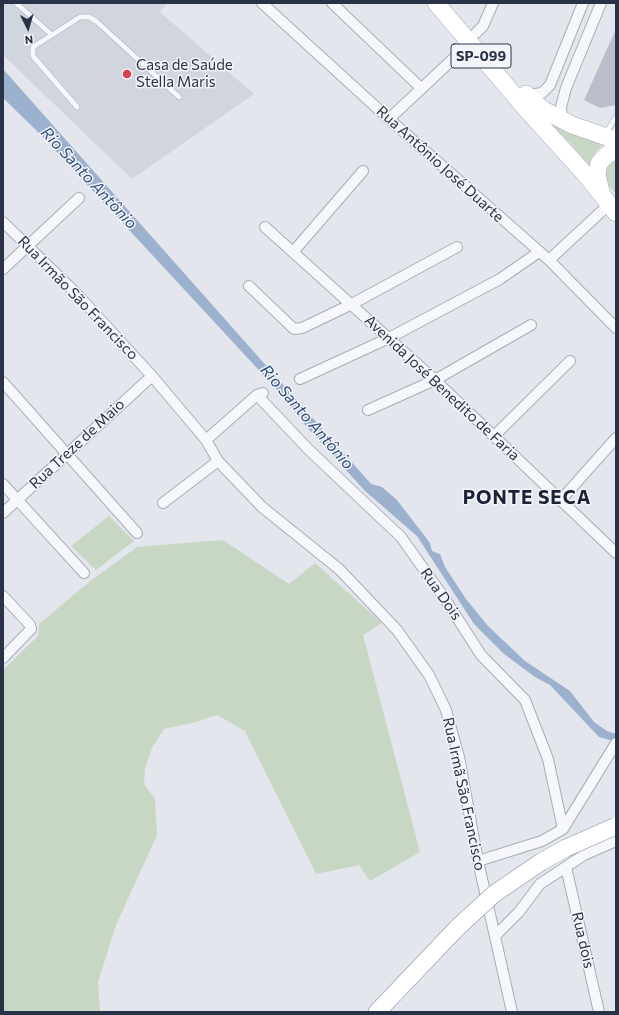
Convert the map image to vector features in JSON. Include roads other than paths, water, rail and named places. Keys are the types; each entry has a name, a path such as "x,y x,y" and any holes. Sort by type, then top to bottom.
{"main road":[{"name":"SP-099","path":"436,3 473,38 526,95 542,109 562,120 613,138"},
{"name":"SP-099","path":"450,3 473,38 610,205"},
{"path":"610,205 597,174 599,163 608,154 613,138"},
{"path":"377,1012 458,927 494,894 541,862 566,848 616,826"}],"street":[{"name":"Rua Antônio José Duarte","path":"262,3 389,119 549,260 616,328"},
{"path":"332,3 421,88"},
{"path":"389,119 473,38 483,26 493,3"},
{"path":"526,95 542,93 550,85 583,3"},
{"path":"562,120 561,108 566,88 600,3"},
{"path":"293,252 363,171"},
{"path":"3,269 79,198"},
{"path":"549,260 610,205"},
{"name":"Rua Irmão São Francisco","path":"3,222 76,292 152,376"},
{"name":"Avenida José Benedito de Faria","path":"264,228 352,304 435,380 616,553"},
{"path":"249,286 294,329 302,328 352,304 457,247"},
{"path":"300,379 389,338 500,279 539,252"},
{"path":"368,410 435,380 531,325"},
{"path":"495,436 570,361"},
{"name":"Rua Irmã São Francisco","path":"152,376 206,440 218,461 262,507 339,569 397,630 429,675 446,710 459,757 478,861 496,934 512,1012"},
{"name":"Rua Treze de Maio","path":"3,512 152,376"},
{"path":"3,382 137,533"},
{"name":"Rua Dois","path":"206,440 260,394 308,449 401,537 445,598 481,655 525,700 548,759 563,829"},
{"path":"560,501 616,438"},
{"path":"163,503 218,461"},
{"path":"3,484 84,573"},
{"path":"3,596 30,625 31,629 3,658"},
{"path":"478,861 542,841 563,829 616,743"},
{"path":"496,934 519,912 540,884 584,855 616,841"},
{"name":"Rua dois","path":"566,867 599,1012"}],"lane":[{"path":"16,3 52,35"},
{"path":"77,108 33,56 33,46 80,17 92,19 179,97"},
{"path":"613,138 608,132 615,119"}],"water":[{"name":"Rio Santo Antônio","path":"3,69 371,484 382,487 397,500 430,543 432,551 440,554 445,567 466,599 488,626 525,661 570,691 594,722 607,731 616,734 616,742 599,737 550,685 535,677 504,654 474,624 417,536 365,491 306,426 281,394 42,136 3,98"}],"place":[{"name":"Casa de Saúde Stella Maris","path":"127,74"}],"district":[{"name":"PONTE SECA","path":"527,498"}]}
